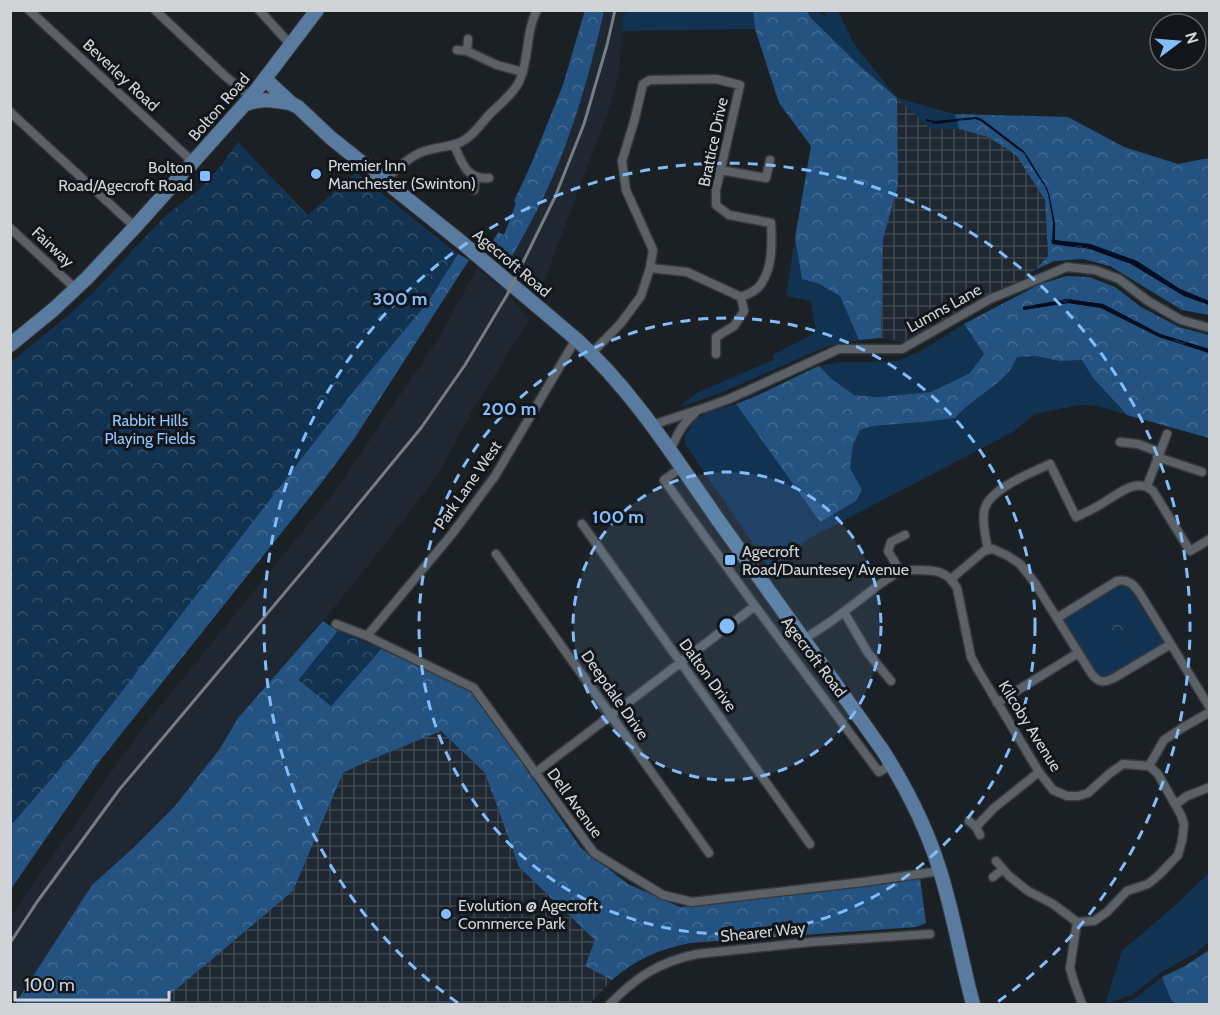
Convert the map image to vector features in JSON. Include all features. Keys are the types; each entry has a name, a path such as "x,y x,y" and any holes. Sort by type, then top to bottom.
{"main road":[{"name":"Bolton Road","path":"10,345 76,289 135,227 248,101 317,10"},
{"name":"Agecroft Road","path":"267,76 295,106 331,138 460,241 592,353 652,424 892,764 903,783 920,818 940,871 973,1005"},
{"path":"248,101 269,100 295,106"}],"street":[{"name":"Beverley Road","path":"29,10 193,162"},
{"path":"155,10 248,101"},
{"path":"260,10 291,45"},
{"path":"384,181 414,156 425,151 454,145 472,135 508,96 518,84 523,72 531,24 537,10"},
{"path":"467,51 468,39"},
{"path":"457,50 467,51 498,65 523,72"},
{"name":"Brattice Drive","path":"592,353 621,323 641,296 654,250 626,190 622,160 643,84 650,80 716,79 740,85 716,190 716,205 729,215 771,223 772,246 767,270 760,286 741,297"},
{"path":"10,112 135,227"},
{"path":"454,145 468,172 481,179 489,178"},
{"path":"720,170 766,178 770,160"},
{"path":"474,190 476,177"},
{"name":"Fairway","path":"10,228 76,289"},
{"name":"Lumns Lane","path":"652,424 698,411 729,399 839,349 902,349 990,299 1066,267 1095,270 1119,279 1148,301 1182,320 1209,328"},
{"path":"650,268 687,272 741,297 744,311 734,326 716,337 716,354"},
{"name":"Park Lane West","path":"368,636 452,534 495,476 576,339"},
{"path":"670,452 680,429 698,411"},
{"path":"1147,486 1167,434"},
{"path":"1120,442 1138,444 1202,472"},
{"path":"988,550 983,513 987,501 1000,489 1050,464 1076,517 1101,505 1126,488 1147,486 1153,491 1190,551 1209,539"},
{"name":"Agecroft Road","path":"681,468 664,480 879,772 892,764"},
{"name":"Dalton Drive","path":"582,524 810,844"},
{"path":"900,572 888,551 891,542 905,535"},
{"path":"804,639 900,572 936,570 951,579 978,555 993,549 1020,564 1035,583 1096,680 1103,682 1111,680 1171,644"},
{"name":"Deepdale Drive","path":"496,554 709,853"},
{"name":"Kilcoby Avenue","path":"951,579 957,588 971,657 1039,772 1053,790 1067,796 1088,794 1123,764 1149,766"},
{"path":"1057,618 1117,581 1127,581 1139,592 1209,708"},
{"path":"536,773 755,606"},
{"path":"844,612 868,652 891,681"},
{"name":"Dell Avenue","path":"336,624 368,636 474,688 594,854 663,895 692,902 940,871"},
{"path":"997,703 1078,653"},
{"path":"996,861 1028,891 1053,904 1077,922 1094,921 1107,912 1127,891 1148,884 1178,855 1184,824 1176,804 1158,774 1149,766 1164,740 1209,712"},
{"path":"975,828 994,808 1039,772"},
{"path":"1176,804 1209,786"},
{"path":"993,877 1003,869"},
{"path":"1077,922 1070,968 1082,1005"},
{"name":"Shearer Way","path":"611,1004 643,975 683,957 812,942 930,934"}],"shaded area":[{"path":"585,11 627,11 623,18 619,73 608,112 539,295 520,279 510,297 530,319 476,404 438,474 385,544 323,621 238,718 219,750 175,806 92,885 15,1004 11,1004 11,916 140,731 338,488 440,336 477,268 500,287 510,271 488,250 498,232 504,235 516,203 514,201 563,85"},
{"path":"897,98 931,129 959,129 988,137 1016,155 1045,200 1048,256 1029,276 905,342 881,338 883,239 898,186"},
{"path":"441,731 485,773 519,867 595,940 585,966 612,980 590,1004 159,1004 293,891 343,773"}],"green space":[{"path":"585,10 604,11 578,108 552,179 506,267 488,250 498,232 504,235 516,203 514,201 563,85"},
{"path":"627,10 753,11 755,29 622,31 623,18"},
{"path":"753,11 807,11 810,17 860,66 897,98 898,186 883,239 881,338 859,340 840,296 819,284 802,279 795,238 811,146 779,103 755,29"},
{"path":"807,11 816,11 825,16 826,14 821,11 838,11 854,44 897,98 955,114 959,129 931,129 860,66 810,17"},
{"path":"955,114 1068,117 1124,147 1178,164 1209,158 1209,301 1180,289 1137,261 1090,244 1051,240 1052,244 1090,249 1131,264 1184,296 1209,305 1209,315 1182,310 1110,266 1083,259 1054,261 1035,270 1048,256 1045,200 1016,155 988,137 959,129"},
{"name":"Rabbit Hills Playing Fields","path":"238,142 307,216 356,173 458,254 428,302 353,392 79,747 13,823 10,820 11,362 94,292 164,217 199,190"},
{"path":"265,171 308,216 356,173 453,251 469,260 354,439 98,763 11,889 11,718 336,250"},
{"path":"795,238 802,279 819,284 840,296 859,340 828,346 718,394 679,407 697,393 773,360 773,355 816,332 811,301 786,296"},
{"path":"1067,276 1089,277 1115,287 1141,307 1179,327 1209,335 1209,349 1160,334 1103,304 1067,299 1023,307 1024,310 1068,303 1101,308 1159,337 1209,353 1209,438 1127,415 1093,378 1082,360 1060,361 1035,356 1017,357 1004,377 955,418 873,426 860,430 853,445 850,468 862,490 856,501 820,522 736,404 819,366 854,395 878,397 931,392 970,373 984,354 964,324 1040,284"},
{"path":"964,324 984,354 970,373 931,392 878,397 854,395 819,366 840,362 897,361 921,351"},
{"path":"1035,356 1060,361 1082,360 1093,378 1127,415 1098,406 1079,405 1035,414 1013,432 810,538 772,571 685,444 685,435 691,422 711,411 736,404 820,522 856,479 850,468 853,445 860,430 873,426 955,418 963,408 997,383 1017,357"},
{"path":"1119,583 1131,586 1168,643 1124,670 1100,679 1060,618"},
{"path":"1118,615 1129,619 1133,630 1129,641 1118,645 1107,641 1103,630 1107,619"},
{"path":"323,621 338,631 299,680 331,706 381,649 471,690 581,848 628,884 680,907 920,878 926,923 916,927 690,943 648,956 612,980 585,966 595,940 519,867 485,773 441,731 343,773 293,891 159,1004 15,1004 92,885 175,806 219,750 238,718"},
{"path":"338,631 381,649 331,706 299,679"},
{"path":"1209,873 1209,942 1196,953 1160,973 1132,995 1105,1004 1122,951"},
{"path":"1209,950 1209,1004 1176,1004 1171,1000 1162,977 1185,966"},
{"path":"1162,977 1171,1000 1176,1004 1119,1004 1134,999"}],"water":[{"path":"976,117 982,119 1024,151 1049,193 1055,223 1055,240 1090,244 1137,261 1180,289 1209,301 1209,305 1184,296 1131,264 1090,249 1052,244 1053,223 1048,194 1024,154 981,121 975,119 936,124 926,122 926,119 935,121"},
{"path":"1067,299 1103,304 1160,334 1209,349 1209,353 1159,337 1101,308 1068,303 1023,310 1023,307"}],"railway":[{"path":"10,943 119,790 421,428 465,365 507,295 555,197 584,124 615,10"}],"place":[{"name":"Premier Inn Manchester (Swinton)","path":"316,174"},
{"name":"Bolton Road/Agecroft Road","path":"205,176"},
{"name":"Agecroft Road/Dauntesey Avenue","path":"730,560"},
{"name":"Evolution @ Agecroft Commerce Park","path":"446,914"}]}
